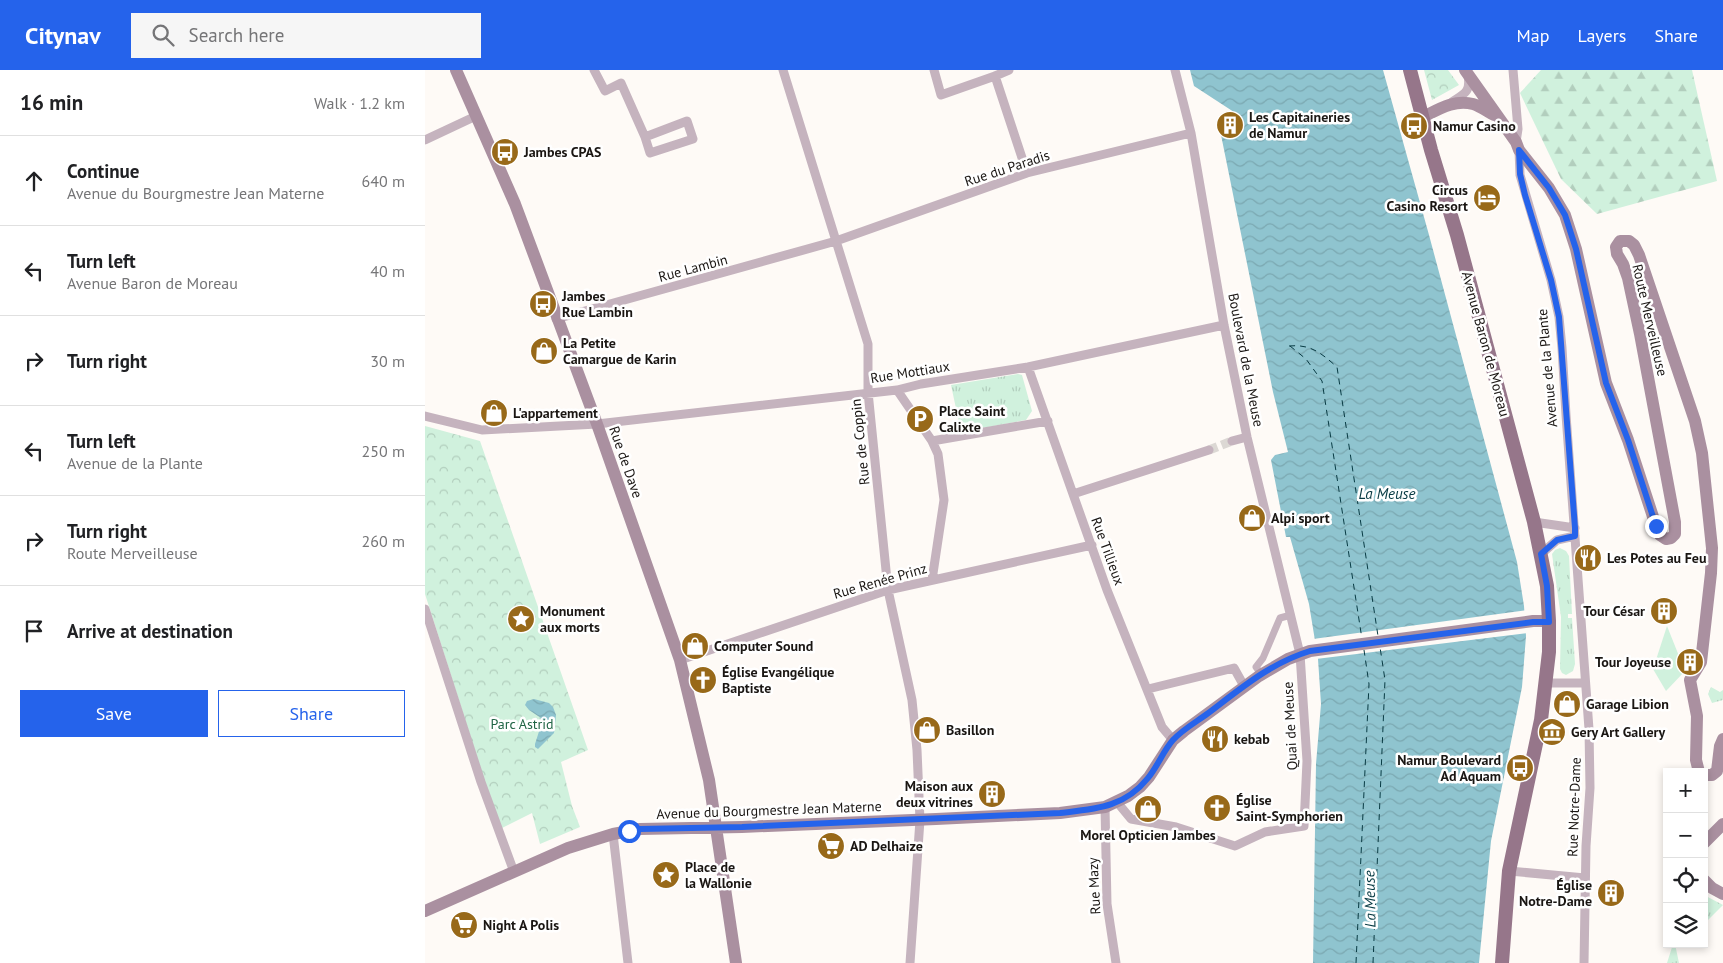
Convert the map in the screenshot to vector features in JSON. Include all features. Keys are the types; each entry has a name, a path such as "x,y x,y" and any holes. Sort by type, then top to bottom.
{"main road":[{"name":"Rue de Dave","path":"456,70 515,204 597,424 680,660 709,780 736,963"},
{"name":"Avenue Baron de Moreau","path":"1411,70 1431,150 1457,235 1534,522 1547,586 1549,652 1541,720 1509,871 1502,963"},
{"path":"1466,72 1518,146"},
{"path":"1423,117 1449,104 1473,104 1498,118"},
{"name":"Route Merveilleuse","path":"1518,146 1549,188 1565,215 1576,249 1606,383 1628,440 1656,526 1660,535 1666,539 1671,538 1675,534 1675,522 1641,334 1628,278 1616,252 1617,245 1620,242 1626,240 1632,243 1639,255 1695,421 1702,453 1712,555 1701,662 1690,680 1697,716 1696,760 1698,768"},
{"name":"Avenue du Bourgmestre Jean Materne","path":"425,911 568,848 613,834 640,829 716,828 1060,813 1111,805 1140,787 1149,777 1173,740 1261,674 1305,652 1533,622 1549,622"},
{"path":"1708,775 1712,775 1717,771 1720,746 1723,739"},
{"path":"1708,839 1723,824"},
{"path":"1708,884 1714,890 1723,894"}],"street":[{"path":"594,70 605,91 621,83 645,136 650,153 693,139 687,121 645,136"},
{"name":"Rue de Coppin","path":"783,70 867,344 868,392 888,590 912,700 917,750 921,820 910,963"},
{"path":"934,70 941,96 1009,70"},
{"name":"Boulevard de la Meuse","path":"1175,70 1191,133 1224,325 1247,437 1291,615 1305,652"},
{"name":"Avenue de la Plante","path":"1513,70 1520,174 1551,280 1559,317 1581,626"},
{"path":"1449,104 1466,92 1469,84 1466,72"},
{"path":"995,76 1027,173"},
{"path":"425,140 476,116"},
{"name":"Rue du Paradis","path":"836,241 1027,173 1191,133"},
{"name":"Rue Lambin","path":"557,319 836,241"},
{"name":"Rue Mottiaux","path":"425,416 482,430 597,424 897,390 921,384 1028,367 1224,325"},
{"name":"Rue Tillieux","path":"1028,367 1107,590 1162,727 1173,740"},
{"path":"897,390 932,441 938,454 944,500 942,522 931,580"},
{"path":"932,441 1048,421"},
{"path":"1233,442 1247,437"},
{"path":"1073,494 1209,450"},
{"path":"1534,522 1575,532"},
{"path":"1541,554 1557,540 1575,532"},
{"name":"Rue Renée Prinz","path":"680,660 888,590 1092,545"},
{"path":"425,609 478,774 514,872"},
{"path":"1261,674 1256,667 1263,658 1279,618 1291,615"},
{"name":"Rue Notre-Dame","path":"1581,626 1589,729 1590,788 1585,878 1584,963"},
{"name":"Quai de Meuse","path":"1111,805 1131,820 1176,827 1235,846 1265,832 1304,826 1307,761 1305,652"},
{"path":"1148,689 1234,668 1244,686"},
{"path":"1545,683 1585,683"},
{"name":"Rue Mazy","path":"1111,805 1107,904 1116,963"},
{"path":"613,834 628,963"},
{"path":"1509,871 1585,878"}],"shaded area":[{"name":"AD Delhaize","path":"839,838 837,854 823,854 824,839"}],"green space":[{"path":"1424,70 1448,70 1459,85 1432,100"},
{"path":"1541,70 1692,70 1717,181 1597,214 1561,179 1520,93"},
{"name":"Place Saint Calixte","path":"1018,374 1022,375 1032,411 1026,420 961,432 951,385"},
{"name":"Parc Astrid","path":"425,426 480,441 588,750 561,762 572,806 580,827 540,844 532,813 500,829 425,594"},
{"path":"1560,548 1566,551 1569,556 1572,614 1568,614 1568,618 1572,618 1575,664 1573,671 1566,675 1560,669 1561,617 1552,554"},
{"path":"1667,626 1685,671 1666,691 1653,669"},
{"path":"1711,687 1720,692 1723,690 1723,700 1712,703 1708,694"},
{"path":"1708,897 1723,905 1708,920"},
{"path":"1672,948 1676,948 1679,963 1667,963"}],"water":[{"name":"La Meuse","path":"1190,70 1383,70 1517,562 1524,606 1526,636 1522,687 1491,841 1479,963 1313,963 1316,764 1321,704 1318,659 1309,604 1290,537 1286,537 1271,460 1275,455 1288,452 1273,392 1218,120 1237,114 1194,86"},
{"path":"534,699 549,703 556,715 554,733 538,749 535,747 535,744 542,722 541,718 525,705 527,701"}],"pier":[{"path":"1527,610 1528,633 1316,659 1313,639"}],"ferry route":[{"path":"1289,346 1304,346 1315,350 1337,367 1378,636"},
{"path":"1290,346 1306,359 1322,381 1362,639"},
{"path":"1373,963 1385,680 1380,647"},
{"path":"1356,963 1369,684 1364,650"}],"tunnel":[{"path":"1209,450 1232,441"}],"place":[{"name":"Les Capitaineries de Namur","path":"1230,125"},
{"name":"Namur Casino","path":"1414,126"},
{"name":"Jambes CPAS","path":"505,152"},
{"name":"Circus Casino Resort","path":"1487,198"},
{"name":"Jambes Rue Lambin","path":"543,304"},
{"name":"La Petite Camargue de Karin","path":"544,351"},
{"name":"L'appartement","path":"494,413"},
{"name":"Place Saint Calixte","path":"920,419"},
{"name":"Alpi sport","path":"1252,518"},
{"name":"Les Potes au Feu","path":"1588,558"},
{"name":"Tour César","path":"1664,611"},
{"name":"Monument aux morts","path":"521,619"},
{"name":"Computer Sound","path":"695,646"},
{"name":"Tour Joyeuse","path":"1690,662"},
{"name":"Église Evangélique Baptiste","path":"703,680"},
{"name":"Garage Libion","path":"1567,704"},
{"name":"Basillon","path":"927,730"},
{"name":"Gery Art Gallery","path":"1552,732"},
{"name":"kebab","path":"1215,739"},
{"name":"Namur Boulevard Ad Aquam","path":"1520,768"},
{"name":"Maison aux deux vitrines","path":"992,794"},
{"name":"Église Saint-Symphorien","path":"1217,808"},
{"name":"Morel Opticien Jambes","path":"1148,809"},
{"name":"AD Delhaize","path":"831,846"},
{"name":"Place de la Wallonie","path":"666,875"},
{"name":"Église Notre-Dame","path":"1611,893"},
{"name":"Night A Polis","path":"464,925"}],"route":[{"path":"629,831 659,828 742,827 1060,813 1105,807 1128,796 1140,787 1149,777 1173,740 1244,686 1288,659 1310,651 1533,622 1549,622 1547,586 1541,554 1557,540 1575,536 1575,528 1559,317 1551,280 1525,195 1520,174 1519,150 1549,188 1565,215 1576,249 1606,383 1628,440 1656,526"}]}
